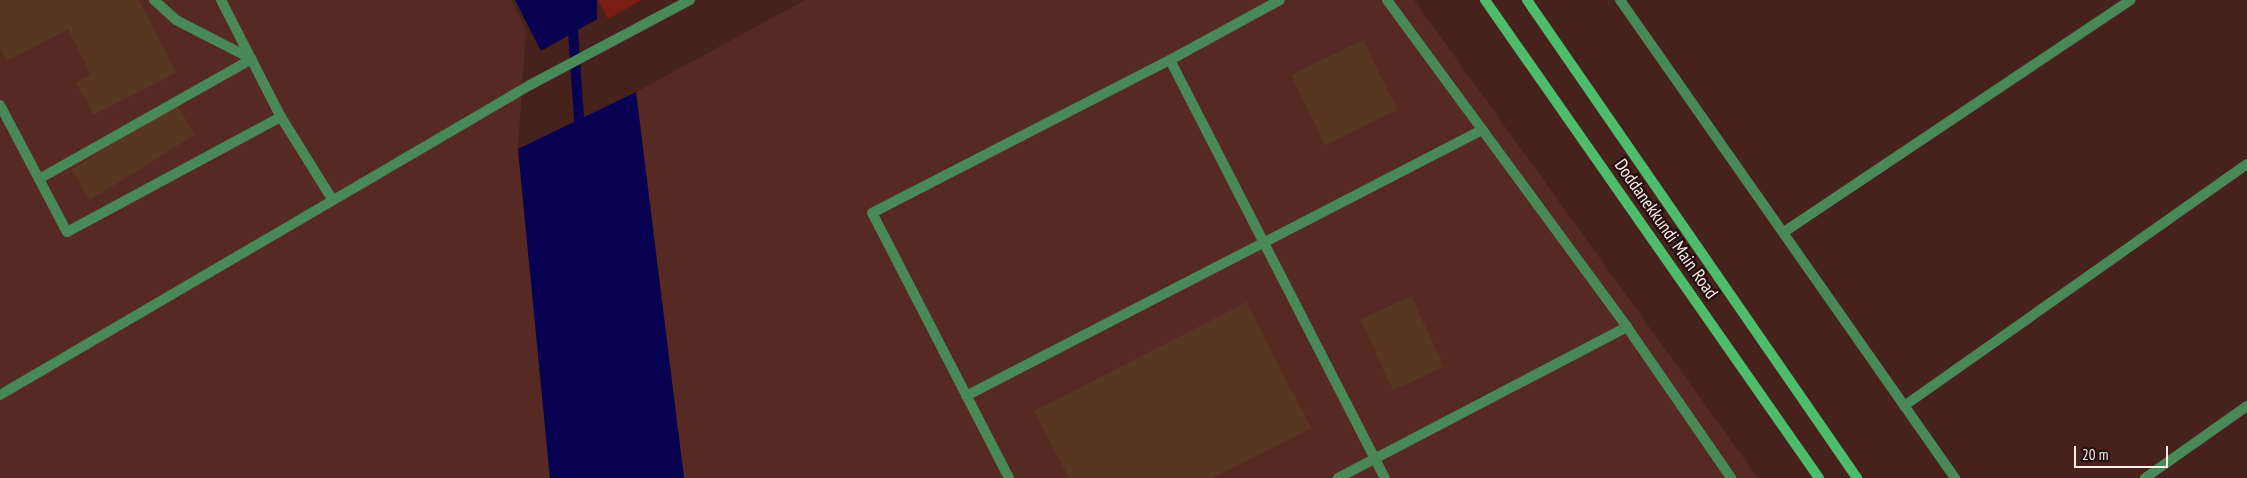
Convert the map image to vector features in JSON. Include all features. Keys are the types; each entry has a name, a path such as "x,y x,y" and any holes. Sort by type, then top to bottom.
{"street":[{"path":"154,0 176,20 252,60"},
{"path":"221,0 282,117 332,199"},
{"path":"0,395 332,199 530,85 690,0"},
{"path":"1009,478 872,213 1170,60 1280,0"},
{"path":"1387,0 1628,327 1731,478"},
{"name":"Doddanekkundi Main Road","path":"1485,0 1819,478"},
{"name":"Doddanekkundi Main Road","path":"1527,0 1857,478"},
{"path":"1620,0 1955,478"},
{"path":"1784,232 2130,0"},
{"path":"38,179 252,60"},
{"path":"1170,60 1385,478"},
{"path":"0,106 67,232 282,117"},
{"path":"966,396 1482,130"},
{"path":"1904,406 2247,164"},
{"path":"1338,478 1628,327"},
{"path":"2145,478 2247,406"}],"shaded area":[{"path":"0,0 511,0 526,29 518,149 550,478 0,478"},
{"path":"515,0 597,0 597,19 541,51"},
{"path":"598,0 642,0 608,19"},
{"path":"805,0 1414,0 1758,478 684,478 636,92"},
{"path":"636,92 684,478 550,478 518,149"}],"building":[{"path":"0,0 139,0 176,73 93,115 76,82 91,75 68,29 7,61 0,48"},
{"path":"1363,40 1397,110 1325,145 1291,75"},
{"path":"176,104 195,135 90,200 71,170"},
{"path":"1411,296 1444,367 1393,390 1360,320"},
{"path":"1247,302 1311,428 1213,478 1069,478 1034,411"}],"waterway":[{"path":"562,0 573,32 580,132"}]}
